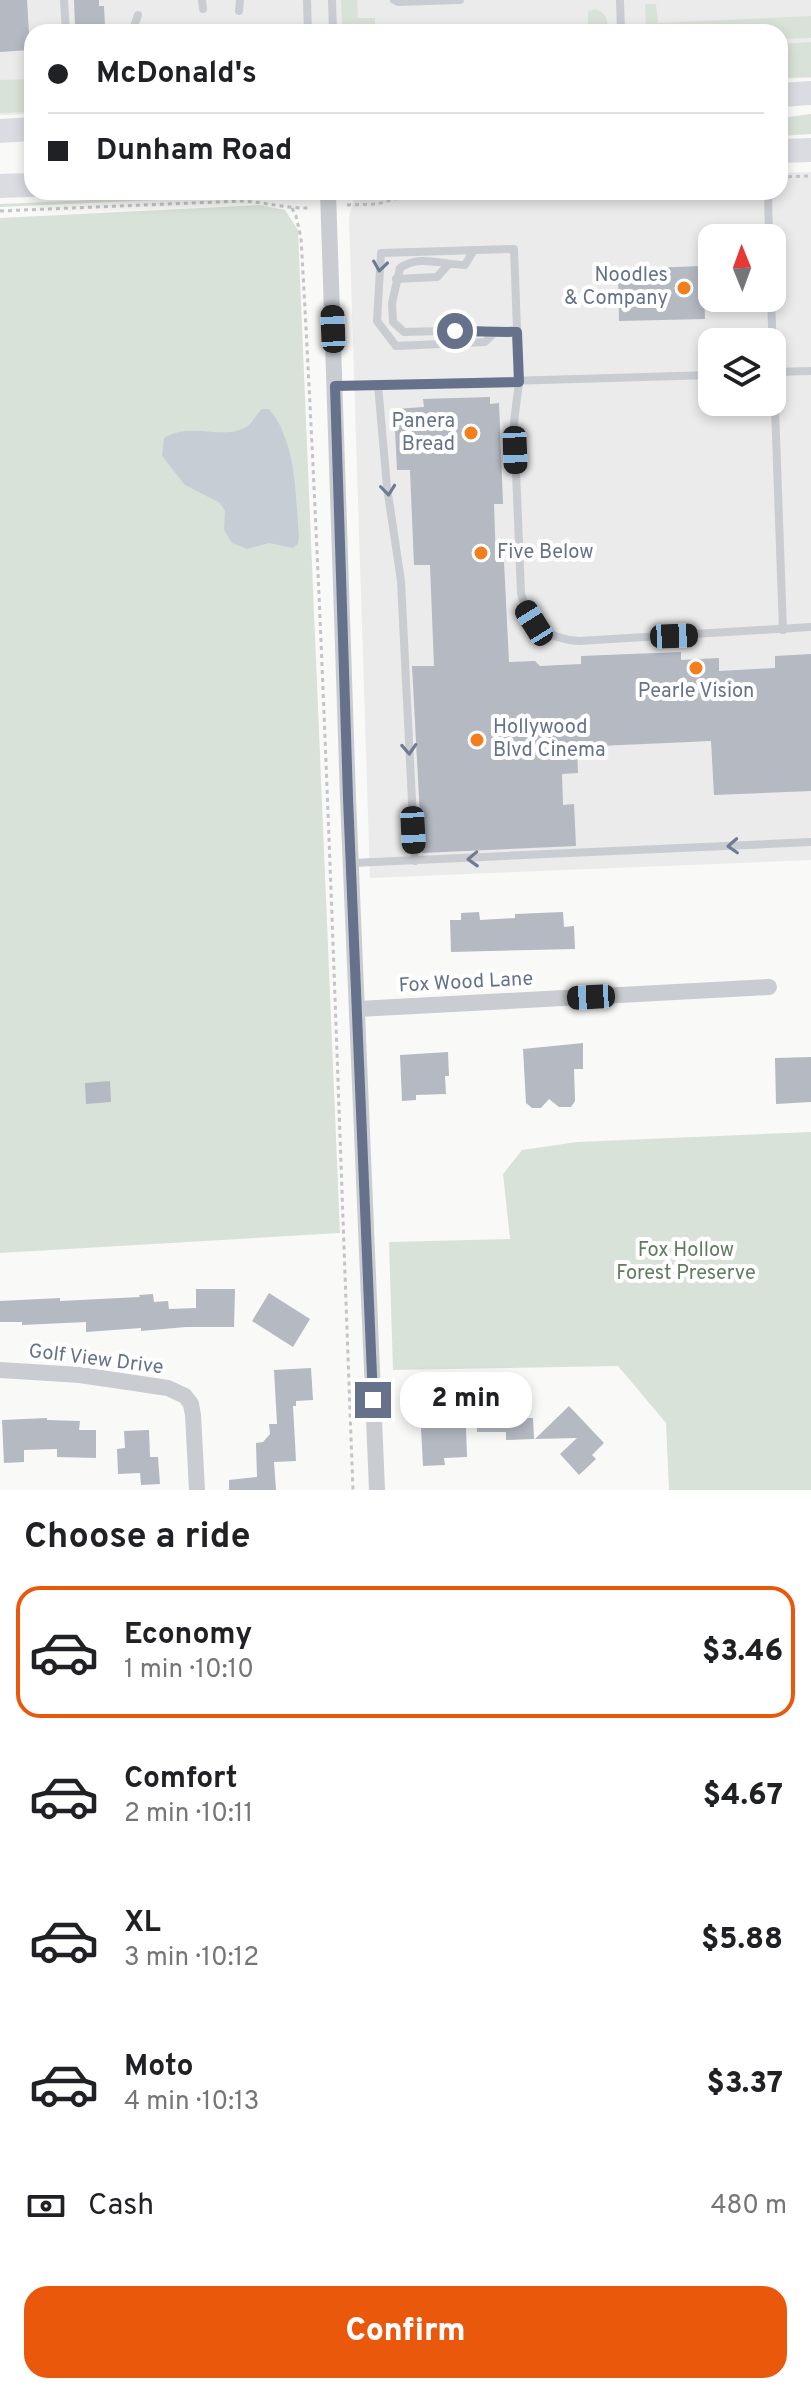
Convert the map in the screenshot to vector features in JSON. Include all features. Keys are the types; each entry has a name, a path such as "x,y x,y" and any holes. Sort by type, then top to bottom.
{"main road":[{"path":"788,94 811,93"},
{"path":"0,131 24,130"},
{"path":"788,151 811,150"},
{"path":"0,186 24,185"}],"street":[{"path":"328,200 377,1490"},
{"name":"Fox Wood Lane","path":"358,1009 769,987"},
{"name":"Golf View Drive","path":"0,1370 104,1378 168,1388 185,1396 191,1404 193,1415 197,1490"}],"lane":[{"path":"64,0 66,24"},
{"path":"239,11 240,0"},
{"path":"307,0 308,24"},
{"path":"332,0 333,24"},
{"path":"394,0 460,0"},
{"path":"620,0 621,24"},
{"path":"135,24 138,15"},
{"path":"768,200 769,224"},
{"path":"494,333 485,342 396,346 377,321 381,253 514,249 519,382 514,422 521,593 525,609 534,623 547,634 563,640 579,641 811,627"},
{"path":"474,250 465,265 448,265 435,260 409,262 400,268 392,303 393,322 404,332 517,332"},
{"path":"396,279 437,277 448,265"},
{"path":"786,372 811,371"},
{"path":"335,386 698,376"},
{"path":"378,385 387,487 401,581 415,861"},
{"path":"775,416 783,630"},
{"path":"352,863 811,842"}],"path":[{"path":"788,177 811,176"},
{"path":"349,205 392,200"},
{"path":"0,211 241,201 273,202 305,208"},
{"path":"292,208 301,238 317,540 341,1097 353,1490"}],"shaded area":[{"path":"0,0 811,0 811,78 788,79 788,24 24,24 24,114 0,115"},
{"path":"811,172 811,860 370,878 349,217 354,200 788,200 788,173"},
{"path":"262,409 269,409 278,422 290,453 299,536 298,544 293,548 269,543 247,549 232,543 224,530 225,511 220,503 185,485 162,456 164,438 174,433 237,431 248,426"}],"green space":[{"path":"341,0 357,0 358,18 375,18 375,24 342,24"},
{"path":"645,4 656,4 658,23 811,16 811,38 788,39 788,24 646,24"},
{"path":"588,11 600,11 607,24 588,24"},
{"path":"811,42 811,77 788,78 788,43"},
{"path":"24,79 24,112 0,113 0,80"},
{"path":"811,114 811,134 788,135 788,117"},
{"path":"91,200 157,200 0,207 0,204"},
{"path":"260,205 285,210 298,230 340,1233 0,1253 0,218"},
{"name":"Fox Hollow Forest Preserve","path":"811,1132 811,1490 669,1490 666,1423 618,1366 393,1370 389,1242 510,1239 503,1174 522,1150 577,1142"}],"building":[{"path":"0,0 27,0 28,24 24,24 24,50 0,52"},
{"path":"74,0 99,0 99,6 104,6 105,24 75,24"},
{"path":"698,266 698,312 705,312 705,319 619,321 618,269"},
{"path":"490,397 490,404 499,403 503,504 494,504 496,562 504,562 509,662 535,661 540,666 581,664 581,656 681,652 681,660 719,658 719,671 775,668 775,656 811,654 811,791 714,795 711,741 577,747 578,773 562,774 563,805 574,804 576,846 422,853 412,666 434,666 430,565 414,565 410,470 397,470 394,409 424,407 423,399"},
{"path":"479,912 480,920 515,918 515,914 563,912 564,927 574,926 575,949 451,952 450,920 461,920 461,913"},
{"path":"583,1043 583,1069 574,1069 575,1101 571,1107 559,1107 549,1099 541,1108 532,1108 526,1103 523,1049"},
{"path":"448,1052 446,1094 416,1095 416,1100 402,1101 400,1055"},
{"path":"811,1057 811,1102 776,1104 775,1058"},
{"path":"110,1081 111,1102 86,1104 85,1083"},
{"path":"196,1289 235,1289 234,1327 86,1332 86,1322 22,1325 22,1322 0,1322 0,1301 60,1298 60,1301 153,1294 154,1302 168,1301 169,1309 196,1308"},
{"path":"269,1293 310,1319 293,1347 252,1321"},
{"path":"311,1368 313,1400 296,1401 296,1406 293,1406 296,1461 274,1462 276,1490 229,1490 229,1480 257,1477 256,1443 263,1442 270,1434 269,1424 277,1424 274,1370"},
{"path":"526,1400 527,1418 533,1418 534,1439 506,1440 506,1432 477,1432 476,1402"},
{"path":"569,1406 604,1443 592,1455 596,1459 579,1475 560,1454 577,1438 535,1439"},
{"path":"47,1418 80,1421 79,1430 96,1430 96,1458 57,1457 57,1449 24,1450 24,1462 4,1463 2,1420"},
{"path":"466,1426 467,1457 444,1458 445,1465 423,1466 421,1428"},
{"path":"149,1430 150,1457 158,1457 160,1484 141,1485 140,1473 118,1474 117,1449 125,1448 124,1431"}],"place":[{"name":"Noodles & Company","path":"684,288"},
{"name":"Panera Bread","path":"471,433"},
{"name":"Five Below","path":"481,553"},
{"name":"Pearle Vision","path":"696,668"},
{"name":"Hollywood Blvd Cinema","path":"477,740"}],"route":[{"path":"373,1400 348,798 335,386 519,382 517,332 455,331"}]}
